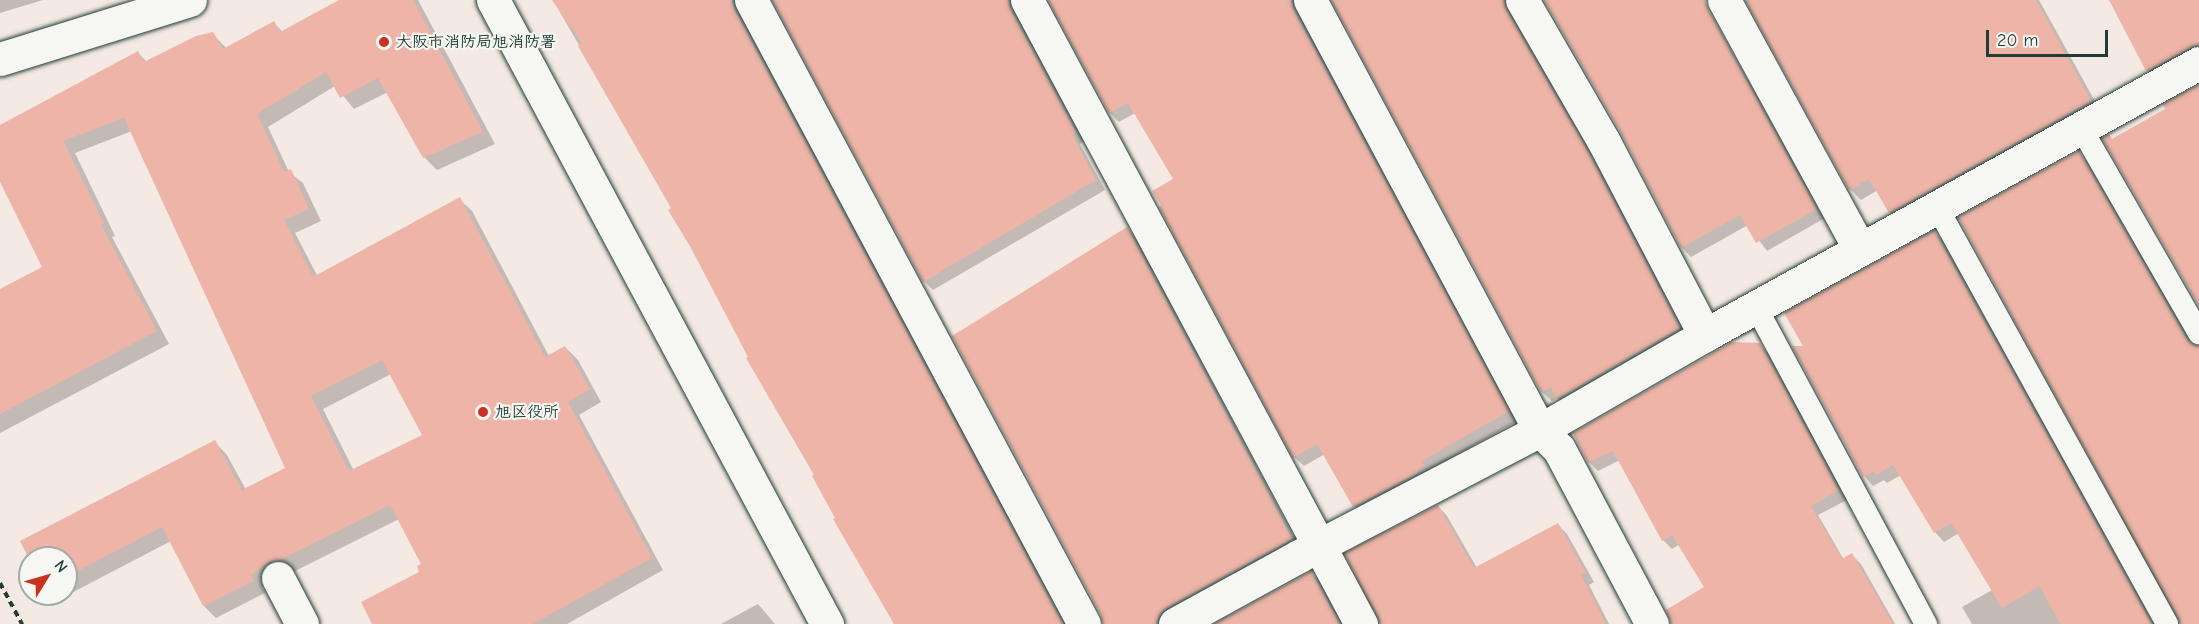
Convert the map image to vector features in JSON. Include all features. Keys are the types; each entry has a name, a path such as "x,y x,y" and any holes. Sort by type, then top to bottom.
{"street":[{"path":"0,59 190,0"},
{"path":"494,0 827,624"},
{"path":"751,0 1084,624"},
{"path":"1027,0 1361,624"},
{"path":"1310,0 1540,430 1559,449 1652,624"},
{"path":"1522,0 1604,142 1705,335"},
{"path":"1724,0 1860,249"},
{"path":"1175,624 1319,545 1540,430 1705,335 2199,63"},
{"path":"278,578 302,624"}],"lane":[{"path":"2081,128 2199,333"},
{"path":"1937,207 2167,624"},
{"path":"1756,307 1926,624"}],"path":[{"path":"0,583 22,624"}],"building":[{"path":"339,0 413,0 483,132 423,158 378,78 340,98 326,72 257,114 284,172 291,169 309,209 284,220 313,277 460,197 545,357 565,346 590,389 568,402 652,558 533,624 372,624 361,602 419,572 417,566 421,564 390,505 280,560 269,562 251,575 254,581 203,606 162,527 78,571 78,546 22,546 20,541 215,440 242,490 285,468 124,118 63,141 104,223 101,225 157,331 0,414 0,289 42,267 0,182 0,125 138,51 144,62 196,36 213,32 223,49 274,21 280,32","holes":["382,360 422,435 349,471 311,396"]},
{"path":"552,0 732,0 734,9 1063,624 894,624 833,519 835,518 812,476 814,475 746,358 748,357 691,248 668,210 671,208 578,46 582,43"},
{"path":"772,0 1008,0 1010,9 1076,132 1072,134 1096,180 923,282"},
{"path":"1048,0 1291,0 1293,9 1509,411 1422,461 1425,465 1418,469 1419,472 1353,507 1317,444 1293,458 1152,191 1173,179 1128,103 1109,113"},
{"path":"1331,0 1503,0 1506,9 1588,151 1680,328 1556,399 1551,387 1541,392"},
{"path":"1544,0 1705,0 1817,209 1756,243 1740,215 1681,248 1621,133"},
{"path":"1745,0 2036,0 2091,101 1889,213 1869,179 1849,190"},
{"path":"2109,0 2199,0 2199,44 2146,71"},
{"path":"2199,84 2199,306 2102,138 2109,134 2112,139 2165,109 2163,104"},
{"path":"2079,151 2187,340 2199,346 2199,624 2180,624 1958,217"},
{"path":"1127,227 1292,539 1166,608 1159,615 1156,624 1103,624 1101,615 952,336"},
{"path":"1934,230 2152,624 2060,624 2040,586 2002,608 1951,523 1934,533 1893,465 1876,475 1874,471 1863,477 1792,346 1803,346 1784,313"},
{"path":"1732,342 1760,343 1839,490 1811,506 1842,559 1852,553 1893,624 1671,624 1666,610 1704,587 1672,535 1662,541 1613,451 1588,463 1573,433"},
{"path":"1438,505 1474,568 1558,523 1586,573 1581,575 1606,624 1380,624 1344,553"},
{"path":"1311,571 1340,624 1214,624 1308,573"}],"place":[{"name":"大阪市消防局旭消防署","path":"384,42"},
{"name":"旭区役所","path":"483,412"}]}
